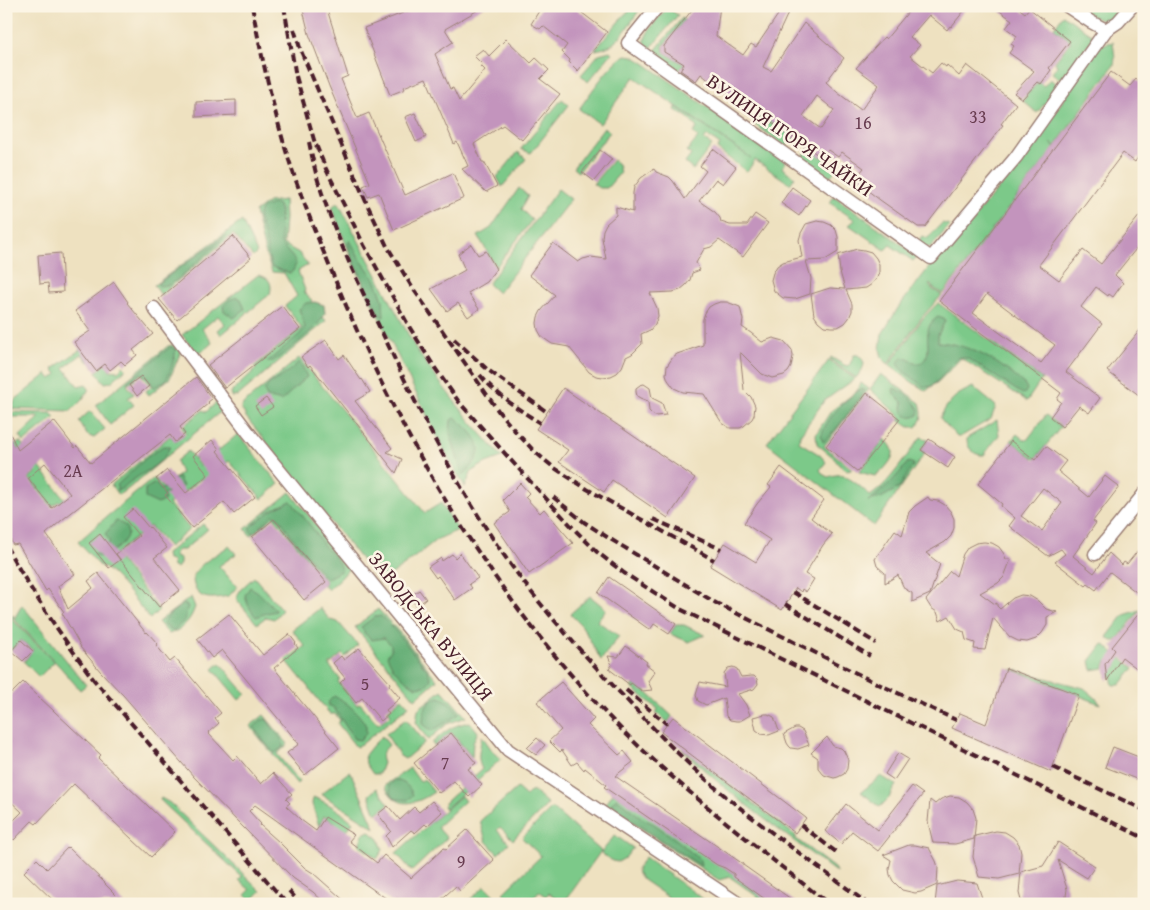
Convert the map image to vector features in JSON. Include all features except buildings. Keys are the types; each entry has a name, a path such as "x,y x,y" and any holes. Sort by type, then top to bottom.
{"street":[{"name":"ВУЛИЦЯ ІГОРЯ ЧАЙКИ","path":"658,6 628,43 931,258 1016,158 1106,30"},
{"path":"1067,6 1106,30 1118,22 1132,6"},
{"name":"ЗАВОДСЬКА ВУЛИЦЯ","path":"154,308 248,432 508,750 739,904"},
{"path":"1095,554 1144,494"}],"green space":[{"path":"635,6 641,7 628,28 619,38 609,46 595,50 624,15"},
{"path":"1101,6 1122,6 1107,20 1097,18 1081,9 1084,7 1099,8"},
{"path":"667,8 678,15 650,49 646,45 645,38 653,24"},
{"path":"1063,15 1094,36 1063,81 1052,73 1057,66 1055,62 1071,41 1054,28"},
{"path":"682,18 684,20 663,46 664,52 684,64 678,72 653,53"},
{"path":"1113,42 1114,65 1055,146 1051,143 1055,147 943,294 930,284 932,289 942,295 922,317 888,364 882,358 880,349 882,334 898,308 930,266 1031,149 1097,48"},
{"path":"610,51 612,53 588,82 581,75 599,54"},
{"path":"626,55 633,56 644,63 786,162 782,168 795,177 790,184 755,160 747,172 717,149 720,145 707,136 704,140 712,145 693,170 685,163 691,155 687,151 698,138 693,133 697,128 687,117 675,110 676,107 751,158 634,77 600,124 579,109 607,71"},
{"path":"1050,79 1059,86 1037,113 1023,101 1038,82 1044,86"},
{"path":"562,99 569,105 531,153 521,149"},
{"path":"760,114 794,138 786,147 754,124"},
{"path":"604,127 610,132 578,172 573,168"},
{"path":"809,147 838,167 829,178 802,158"},
{"path":"518,152 526,159 502,187 497,177"},
{"path":"613,160 618,164 620,173 607,188 599,188 593,184"},
{"path":"519,188 528,196 521,209 532,220 496,267 478,236 491,228"},
{"path":"558,189 571,199 498,293 488,284"},
{"path":"834,196 918,256 913,261 890,245 885,250 849,225 855,220 830,203"},
{"path":"284,200 283,244 299,253 308,265 298,271 305,290 304,292 326,321 238,396 232,397 231,392 256,369 254,367 302,328 285,306 297,296 284,273 272,272 255,212 268,202"},
{"path":"338,202 416,349 457,404 502,457 472,471 465,487 445,452 352,260 332,207"},
{"path":"277,204 280,209 281,244 296,264 293,271 289,273 272,267 259,220 261,209"},
{"path":"242,221 257,253 253,257 233,234 161,295 154,285"},
{"path":"942,223 950,225 932,246 927,248 918,242 922,236 928,238"},
{"path":"226,235 178,279 169,285 159,286 157,284"},
{"path":"350,240 360,259 375,279 383,300 384,317 380,315 365,288 362,277 351,255 348,243"},
{"path":"258,275 265,277 269,281 271,287 270,294 221,335 218,330 225,324 218,316 202,329 212,343 198,355 182,335"},
{"path":"237,297 241,299 245,309 234,318 224,311 223,306 229,300"},
{"path":"315,302 324,305 325,313 317,325 293,347 272,362 267,362 300,334 305,327 299,309 306,303"},
{"path":"938,303 1042,379 1027,401 961,358 939,381 926,391 889,365 924,317"},
{"path":"938,317 945,321 938,335 938,342 962,346 996,362 1025,385 1027,389 1025,393 1019,392 969,359 961,357 953,363 940,379 927,387 902,370 897,363 903,357 919,364 925,359 928,348 929,328"},
{"path":"88,344 110,370 118,371 123,366 126,369 111,382 105,383 96,372 103,367 95,357 88,362 82,354 64,368 78,386 86,384 89,389 82,400 71,411 12,409 15,400 47,374 51,379 57,374 53,369"},
{"path":"168,346 177,346 181,351 170,378 149,395 146,391 152,386 141,374 127,385 134,394 128,398 134,405 110,425 96,405"},
{"path":"170,347 176,349 165,381 154,388 147,377 141,374 127,385 128,381"},
{"path":"854,355 862,358 864,364 856,378 830,359 831,357 848,366"},
{"path":"299,358 425,513 441,503 458,530 436,540 386,578 381,584 246,417 241,408 243,404"},
{"path":"829,360 855,379 824,401 800,435 799,442 820,455 826,462 820,470 824,475 828,477 836,475 845,476 870,496 885,484 921,437 928,440 921,450 925,453 874,526 767,443"},
{"path":"299,362 307,377 281,401 267,397 264,391 269,384 284,375"},
{"path":"881,374 920,403 922,416 916,427 909,427 900,421 901,418 870,389"},
{"path":"861,383 869,389 824,446 852,469 847,470 817,444 816,434 831,411 857,391"},
{"path":"973,387 996,406 991,419 957,437 940,418 953,399"},
{"path":"894,388 912,400 919,410 918,415 910,417 903,413 903,403 894,394"},
{"path":"861,389 865,390 863,394 836,429 823,442 821,436 832,416 843,403"},
{"path":"219,400 221,408 219,413 128,489 118,495 111,485 170,436 176,442 186,433 182,427 203,410 206,412"},
{"path":"90,411 105,429 94,438 87,435 79,421"},
{"path":"6,412 51,413 55,417 24,442 20,436 40,417 6,417"},
{"path":"1046,415 1061,427 1035,459 1011,441 1017,434 1024,440 1027,440"},
{"path":"456,418 475,437 479,449 475,461 465,474 462,475 450,433 451,420"},
{"path":"997,420 999,435 984,455 974,453 968,445 967,438"},
{"path":"238,434 279,484 262,499 229,461 204,480 202,478 169,504 190,529 169,547 150,526 115,554 159,610 150,619 119,581 100,566 78,542 154,478 163,488 181,473 176,461 188,451 200,466"},
{"path":"885,439 893,451 888,464 875,476 859,472"},
{"path":"20,442 64,498 73,502 70,514 59,501 52,506 29,478 35,473 15,445"},
{"path":"163,446 170,446 160,462 117,491 117,485 146,458"},
{"path":"908,462 914,464 899,488 881,498 868,501 890,483"},
{"path":"178,477 183,486 177,491 163,494 165,500 158,504 145,498 145,489 155,483 161,490"},
{"path":"290,492 350,567 328,590 324,585 326,582 274,517 251,536 245,529"},
{"path":"291,501 325,547 336,558 342,570 326,579 280,519 273,515 254,533 251,532 249,528 270,511"},
{"path":"116,521 126,526 128,534 119,546 99,557 94,554 109,545 109,540 105,534"},
{"path":"203,524 208,529 184,550 178,550 175,553 175,557 180,559 180,564 177,568 173,567 172,561 167,560 166,554"},
{"path":"229,546 236,554 219,566 237,587 229,596 209,598 201,595 194,586 193,580 197,569"},
{"path":"254,577 282,610 274,619 266,617 257,624 237,600 241,589"},
{"path":"250,587 258,592 276,611 256,617 249,607 245,595"},
{"path":"590,596 606,609 597,621 619,636 601,660 582,626 570,614"},
{"path":"191,597 195,607 191,616 182,627 169,634 158,622"},
{"path":"184,604 188,606 184,621 173,631 165,626 163,622 172,612"},
{"path":"22,605 86,685 80,690 14,619"},
{"path":"320,608 330,620 338,622 358,645 345,657 342,654 329,665 340,679 338,682 357,705 360,703 378,724 391,715 388,710 402,698 409,706 356,747 338,724 340,720 335,714 330,714 286,660 305,646 292,630"},
{"path":"378,609 437,680 415,699 355,627"},
{"path":"1140,610 1116,641 1112,641 1107,637 1124,615"},
{"path":"13,615 12,619 54,662 39,677 24,662 33,650 21,640 11,650 6,646 6,622"},
{"path":"381,616 428,671 431,680 425,686 416,687 393,668 387,656 391,650 391,645 384,638 372,640 365,634 361,627 374,617"},
{"path":"676,625 684,625 705,635 689,642 670,634"},
{"path":"1103,644 1117,655 1104,664 1104,668 1092,670 1090,661"},
{"path":"1119,656 1134,668 1120,685 1113,685 1110,672 1115,668"},
{"path":"220,663 246,694 239,700 213,669"},
{"path":"1011,669 1084,688 1100,704 1080,695"},
{"path":"634,685 641,690 643,689 672,716 668,722 656,713 658,709 632,688"},
{"path":"442,690 466,717 447,724 428,740 416,722 418,709"},
{"path":"334,696 347,704 364,722 366,734 360,740 354,739 334,708 328,705"},
{"path":"439,697 459,713 432,731 423,724 424,715 428,704"},
{"path":"264,715 288,744 277,754 299,782 297,784 250,726"},
{"path":"266,719 282,740 283,747 275,753 254,727 261,720"},
{"path":"406,719 425,742 405,759 400,756 386,734"},
{"path":"470,722 478,732 473,742 472,757 451,732 434,746 432,743 449,729"},
{"path":"382,736 389,745 383,751 383,763 379,774 373,774 366,764 365,755"},
{"path":"482,736 494,753 501,759 445,809 443,806 446,802 482,769 479,757"},
{"path":"681,748 796,836 795,838 834,868 837,873 737,798"},
{"path":"410,768 420,782 424,779 434,792 420,800 407,803 401,802 390,794 385,786"},
{"path":"350,771 375,828 321,794"},
{"path":"881,776 896,785 890,797 880,807 861,792"},
{"path":"395,780 404,783 410,789 413,795 408,800 396,799 391,795 389,785"},
{"path":"377,788 389,804 376,814 369,795"},
{"path":"517,788 526,796 532,790 548,804 513,840 500,827 497,830 509,843 498,854 486,841 480,821"},
{"path":"613,793 734,874 772,904 768,904 730,877 719,880 605,805"},
{"path":"461,796 465,801 437,827 447,838 412,871 396,853"},
{"path":"313,797 334,808 353,822 346,832 324,816 319,826 312,804"},
{"path":"161,798 170,803 261,891 248,904 243,904 248,898 245,895 250,890 239,880 242,877 160,800"},
{"path":"616,798 642,818 678,841 700,860 701,866 617,811 611,804"},
{"path":"552,808 601,851 563,904 555,904 558,899 549,893 546,896 539,891 528,904 514,904 503,893 541,856 522,838"},
{"path":"369,831 379,839 383,850 377,859 359,845 363,834"},
{"path":"615,835 633,848 625,858 618,862 612,861 601,853"},
{"path":"645,857 710,904 678,904 643,880 638,874 637,869"},
{"path":"485,886 503,904 465,904"}],"railway":[{"path":"252,6 267,79 286,151 318,238 366,349 395,409 426,467 460,524 536,632 578,683 623,731 698,799 829,904"},
{"path":"284,6 297,83"},
{"path":"294,29 301,51 387,246 412,287 499,412 534,451 553,467 587,489 714,560"},
{"path":"296,76 314,140 326,169 364,245 410,328 435,368 459,402 597,552 624,573 680,609 1144,838"},
{"path":"309,142 319,184 334,226 402,374 453,473 482,522 511,565 541,605 573,642 687,762 748,814 868,904"},
{"path":"454,339 488,370 547,412"},
{"path":"480,375 501,395 540,423"},
{"path":"553,497 584,522 607,537 716,603 872,681 956,720"},
{"path":"653,519 721,549"},
{"path":"6,546 26,581 70,648 94,680 287,904"},
{"path":"793,592 876,643"},
{"path":"785,604 870,656"},
{"path":"626,690 667,724"},
{"path":"1053,767 1144,810"},
{"path":"801,825 836,852"},
{"path":"289,891 301,904"}]}
